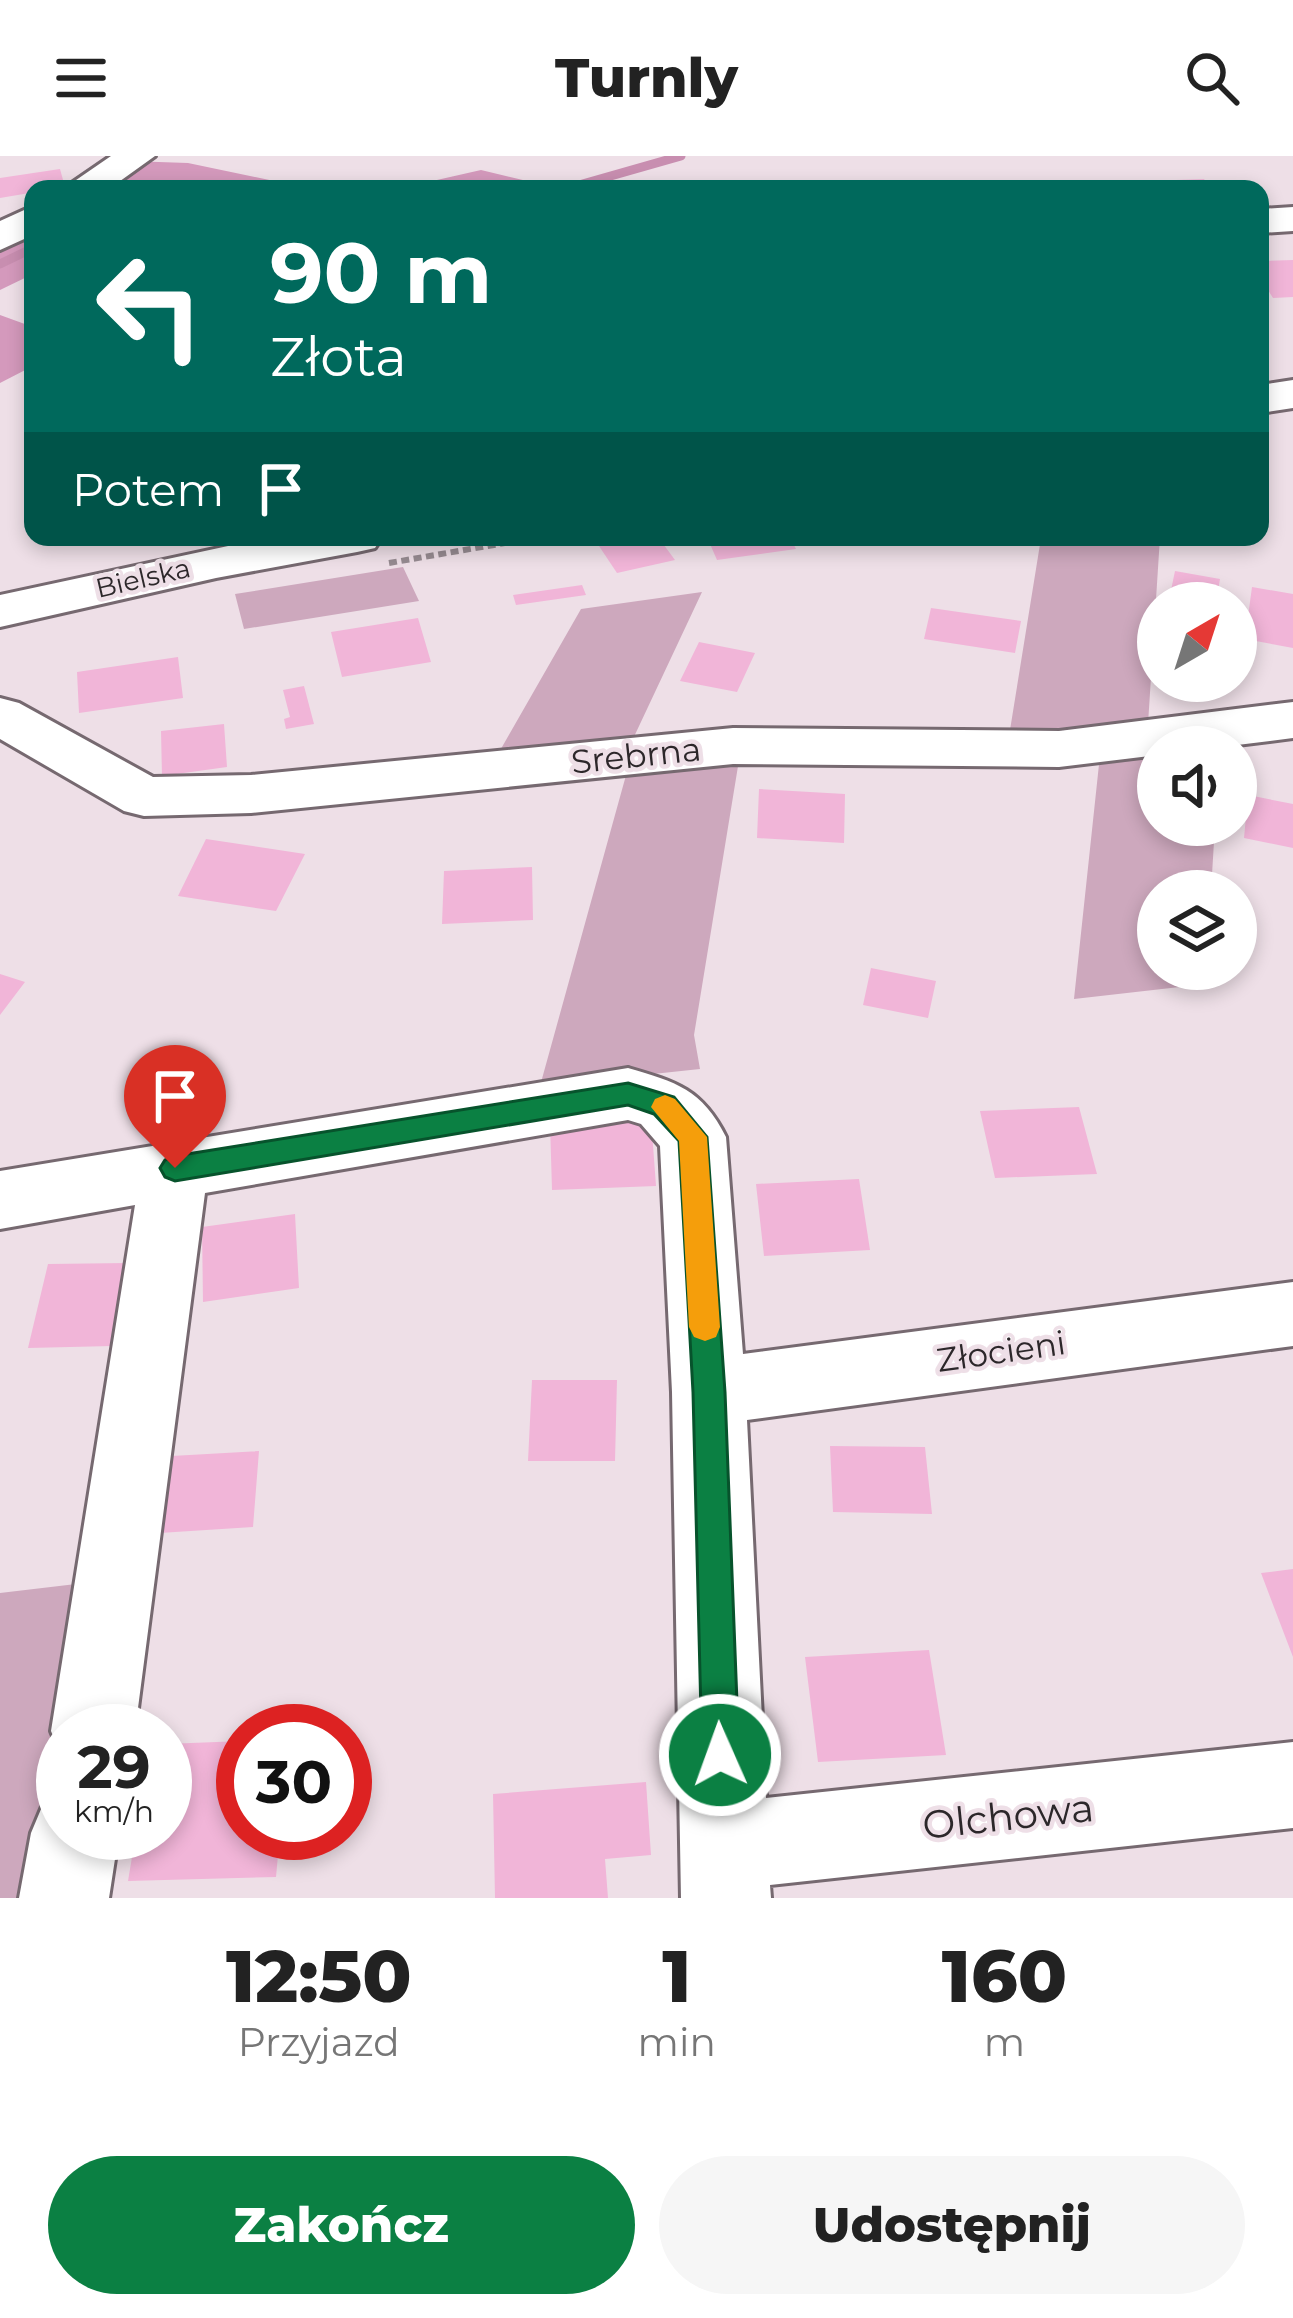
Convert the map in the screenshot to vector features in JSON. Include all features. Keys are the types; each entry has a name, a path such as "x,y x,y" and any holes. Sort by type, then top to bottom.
{"main road":[{"name":"Bielska","path":"0,611 306,546"}],"street":[{"path":"97,180 137,156"},
{"name":"Srebrna","path":"0,716 144,797 251,794 733,746 1059,749 1293,720"},
{"path":"0,1200 628,1094 664,1105 693,1137 709,1392 724,1872"},
{"path":"97,1704 175,1168"},
{"name":"Złocieni","path":"709,1392 1293,1314"},
{"name":"Olchowa","path":"724,1872 1293,1785"},
{"path":"64,1898 70,1860"}],"shaded area":[{"path":"129,161 188,163 269,180 100,180"},
{"path":"481,170 523,180 437,180"},
{"path":"24,229 24,278 0,290 0,245"},
{"path":"0,315 24,324 24,371 0,383"},
{"path":"1040,546 1159,546 1157,582 1137,582 1137,702 1149,702 1148,724 1066,738 1010,730"},
{"path":"403,567 419,601 244,629 235,594"},
{"path":"702,592 632,741 498,754 581,609"},
{"path":"1137,750 1137,846 1214,846 1212,870 1137,870 1137,990 1153,990 1074,999 1100,755"},
{"path":"740,754 694,1035 700,1069 540,1086 628,768"},
{"path":"93,1582 68,1704 36,1704 37,1860 29,1898 0,1898 0,1593"}],"building":[{"path":"60,169 63,180 24,180 24,194 0,198 0,178"},
{"path":"1293,260 1293,297 1273,298 1269,261"},
{"path":"599,546 665,546 675,560 617,573"},
{"path":"711,546 796,549 717,560"},
{"path":"1175,571 1220,579 1220,582 1173,582"},
{"path":"582,585 586,595 516,605 513,595"},
{"path":"1257,588 1293,594 1293,648 1257,641"},
{"path":"931,608 1021,621 1015,653 924,639"},
{"path":"418,618 431,662 342,677 331,632"},
{"path":"699,642 755,653 737,692 680,681"},
{"path":"178,657 183,698 79,713 77,672"},
{"path":"304,686 314,724 286,729 284,719 290,717 283,690"},
{"path":"224,724 227,767 162,776 161,731"},
{"path":"759,789 845,794 844,843 757,838"},
{"path":"1257,797 1293,804 1293,848 1257,841"},
{"path":"206,839 305,854 276,911 178,896"},
{"path":"532,867 533,920 442,924 444,871"},
{"path":"871,968 936,981 928,1018 863,1005"},
{"path":"0,974 25,982 0,1015"},
{"path":"1079,1107 1097,1174 995,1178 980,1111"},
{"path":"651,1118 656,1186 552,1190 550,1123"},
{"path":"859,1179 870,1250 764,1256 756,1184"},
{"path":"295,1214 299,1288 203,1302 202,1227"},
{"path":"128,1263 112,1346 28,1348 48,1264"},
{"path":"532,1380 617,1380 615,1461 528,1461"},
{"path":"830,1446 925,1447 932,1514 833,1512"},
{"path":"259,1451 253,1527 144,1534 154,1457"},
{"path":"1293,1569 1293,1657 1261,1573"},
{"path":"929,1650 946,1755 818,1762 805,1657"},
{"path":"216,1742 216,1860 278,1860 276,1877 128,1881 132,1860 192,1860 192,1743"},
{"path":"646,1782 651,1855 605,1859 608,1898 495,1898 493,1794"}],"waterway":[{"path":"597,180 681,156"},
{"path":"0,264 24,252"}],"slow traffic":[{"path":"665,1107 693,1137 705,1327"}],"route":[{"path":"175,1168 628,1094 664,1105 693,1137 709,1392 720,1755"}]}
